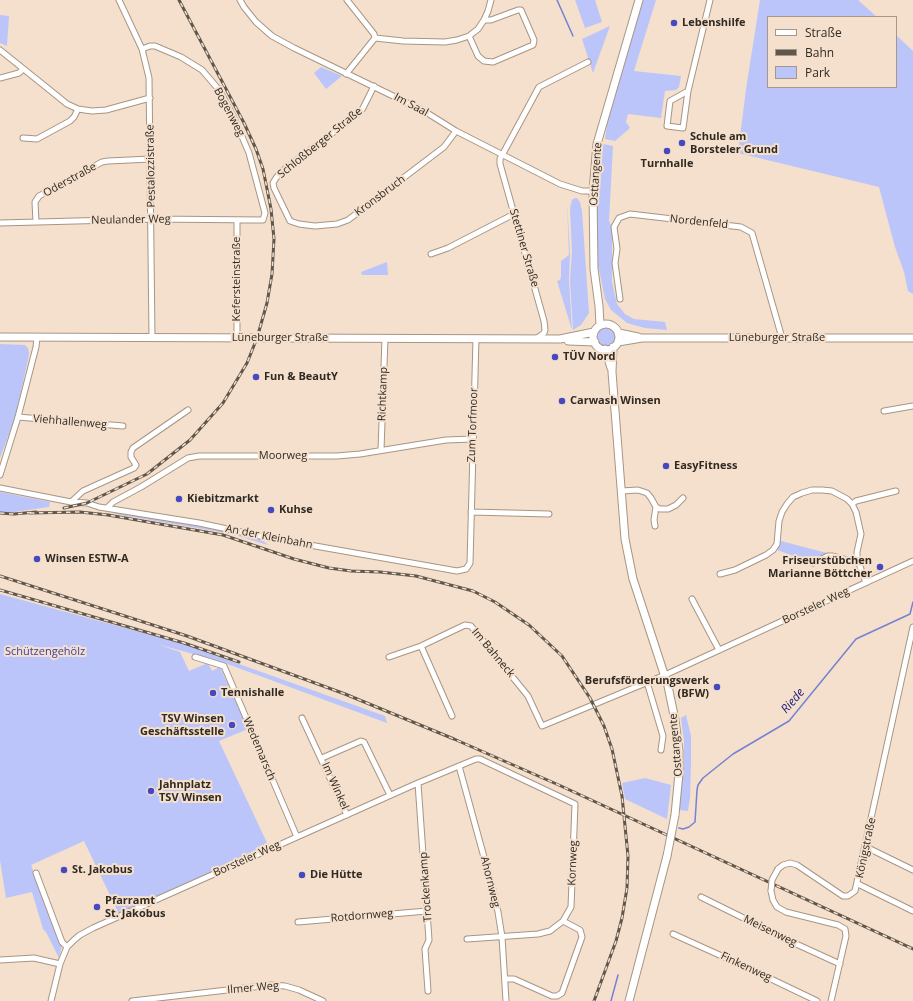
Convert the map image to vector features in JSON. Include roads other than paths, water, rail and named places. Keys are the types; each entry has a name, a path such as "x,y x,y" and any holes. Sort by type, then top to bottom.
{"main road":[{"name":"Osttangente","path":"600,325 594,269 593,191 595,160 598,137 639,0"},
{"name":"Osttangente","path":"599,306 609,324"},
{"name":"Lüneburger Straße","path":"609,324 615,327 619,333 642,338 913,338"},
{"path":"605,349 598,346 595,342 594,332 600,325 609,324"},
{"name":"Lüneburger Straße","path":"0,337 560,339 594,332"},
{"path":"616,344 619,333"},
{"name":"Lüneburger Straße","path":"605,349 616,344 642,338"},
{"name":"Lüneburger Straße","path":"560,339 568,341 595,342"},
{"name":"Osttangente","path":"616,344 612,372 625,539 631,573 665,675 675,720 679,750 679,787 675,815 629,1001"},
{"name":"Osttangente","path":"605,349 612,372"}],"street":[{"name":"Pestalozzistraße","path":"119,0 142,49 149,78 152,338"},
{"name":"Im Saal","path":"240,0 256,22 272,36 320,62 374,86 424,111 456,131 560,184 582,191 593,191"},
{"path":"347,0 374,34 375,38"},
{"path":"375,38 403,41 445,42 457,40 469,36 478,29 484,20 491,0"},
{"path":"688,91 670,101 667,126 683,128 688,91 710,0"},
{"path":"469,36 478,56 484,61 493,62 533,45 534,40 521,10 491,20 484,20"},
{"path":"346,74 375,38"},
{"name":"Bogenweg","path":"142,49 155,46 181,57 202,70 220,91 238,125 249,152 265,213 263,220"},
{"path":"0,50 67,104 78,109 92,111 106,110 150,98"},
{"path":"503,154 539,87 588,62"},
{"path":"0,78 19,73 23,69"},
{"name":"Schloßberger Straße","path":"290,221 274,188 276,178 281,172 360,112 374,86"},
{"path":"24,138 37,139 70,121 78,109"},
{"name":"Kronsbruch","path":"290,221 298,224 315,226 336,224 348,220 444,147 456,131"},
{"name":"Stettiner Straße","path":"503,154 500,164 544,321 544,333 536,339"},
{"name":"Oderstraße","path":"36,222 35,202 39,196 102,162 151,159"},
{"path":"431,254 448,248 514,214"},
{"name":"Nordenfeld","path":"620,299 615,263 617,249 614,227 619,218 630,214 741,227 752,234 782,338"},
{"name":"Neulander Weg","path":"0,223 151,219 237,221 263,220"},
{"name":"Kefersteinstraße","path":"237,221 237,338"},
{"name":"Viehhallenweg","path":"0,475 18,417 36,347 37,337"},
{"name":"Richtkamp","path":"381,450 385,338"},
{"name":"Zum Torfmoor","path":"466,569 470,563 476,338"},
{"path":"884,412 913,406"},
{"path":"71,502 83,491 134,468 136,465 131,457 133,448 188,410"},
{"name":"Viehhallenweg","path":"18,417 123,426"},
{"name":"Moorweg","path":"107,508 113,502 141,487 188,458 199,456 337,456 446,440 473,439"},
{"name":"An der Kleinbahn","path":"0,488 457,571 466,569"},
{"path":"621,491 638,490 646,493 651,498 656,507 654,520 655,526"},
{"path":"720,574 735,570 758,560 773,550 776,544 779,521 782,512 793,497 812,490 822,490 832,491 841,495 852,504 856,512 861,529 857,552 858,563 866,583"},
{"path":"852,504 856,501 896,491"},
{"path":"656,507 660,509 668,509 676,505 683,498"},
{"path":"471,512 549,514"},
{"path":"813,564 828,556 858,563"},
{"name":"Borsteler Weg","path":"542,726 665,675 913,561"},
{"path":"692,599 719,650"},
{"name":"Im Bahneck","path":"390,657 421,646 465,625 472,626 528,696 542,726"},
{"name":"Königstraße","path":"832,1001 846,936 845,929 838,925 786,912 777,907 773,900 771,891 772,880 778,869 790,863 797,865 843,896 852,894 856,891 913,627"},
{"path":"421,646 452,716"},
{"name":"Wedemarsch","path":"195,657 224,666 297,837"},
{"path":"647,682 663,736 661,750"},
{"name":"Im Winkel","path":"302,718 347,814"},
{"name":"Im Winkel","path":"322,758 361,741 364,742 390,795"},
{"name":"Borsteler Weg","path":"51,1001 60,964 67,947 74,940 93,928 390,795 476,759 484,760"},
{"name":"Kornweg","path":"467,939 550,932 563,921 572,907 576,804 484,760"},
{"name":"Ahornweg","path":"459,766 493,890 502,936 506,1001"},
{"name":"Trockenkamp","path":"418,783 429,940 425,949 428,991"},
{"path":"866,847 913,870"},
{"path":"36,873 62,942 67,947"},
{"path":"858,884 913,911"},
{"name":"Meisenweg","path":"701,897 794,944 840,964"},
{"name":"Rotdornweg","path":"298,922 427,911"},
{"path":"505,979 514,979 552,996 557,996 562,993 582,937 580,930 563,921"},
{"name":"Finkenweg","path":"673,934 817,1001"},
{"path":"0,960 34,958 60,964"},
{"name":"Ilmer Weg","path":"132,1001 270,985 285,986 299,990 323,1001"}],"waterway":[{"path":"557,0 573,36"},
{"name":"Riede","path":"679,828 683,829 689,827 695,822 697,790 698,785 703,778 733,754 789,721 856,639 910,614 913,602"},
{"name":"Riede","path":"611,1001 618,975"}],"railway":[{"path":"64,508 87,503 147,474 190,440 223,403 247,363 257,338 267,303 272,274 274,239 271,209 263,169 244,123 179,0"},
{"path":"0,513 14,514 36,512"},
{"path":"30,513 80,512 108,515 223,535 294,559 329,568 416,576 473,591 495,602 529,625 562,656 590,698 604,726 612,749 622,796 628,856 627,888 622,918 616,941 594,1001"},
{"path":"0,576 187,636 345,694 454,739 561,786 913,949"},
{"path":"0,590 184,643 239,662"}],"place":[{"name":"Lebenshilfe","path":"674,23"},
{"name":"Schule am Borsteler Grund","path":"682,143"},
{"name":"Turnhalle","path":"667,151"},
{"name":"TÜV Nord","path":"555,357"},
{"name":"Fun & BeautY","path":"256,377"},
{"name":"Carwash Winsen","path":"562,401"},
{"name":"EasyFitness","path":"666,466"},
{"name":"Kiebitzmarkt","path":"179,499"},
{"name":"Kuhse","path":"271,510"},
{"name":"Winsen ESTW-A","path":"37,559"},
{"name":"Friseurstübchen Marianne Böttcher","path":"880,567"},
{"name":"Berufsförderungswerk (BFW)","path":"717,687"},
{"name":"Tennishalle","path":"213,693"},
{"name":"TSV Winsen Geschäftsstelle","path":"232,725"},
{"name":"Jahnplatz TSV Winsen","path":"151,791"},
{"name":"St. Jakobus","path":"64,870"},
{"name":"Die Hütte","path":"302,875"},
{"name":"Pfarramt St. Jakobus","path":"97,907"}],"park label":[{"name":"Schützengehölz","path":"45,652"}]}
